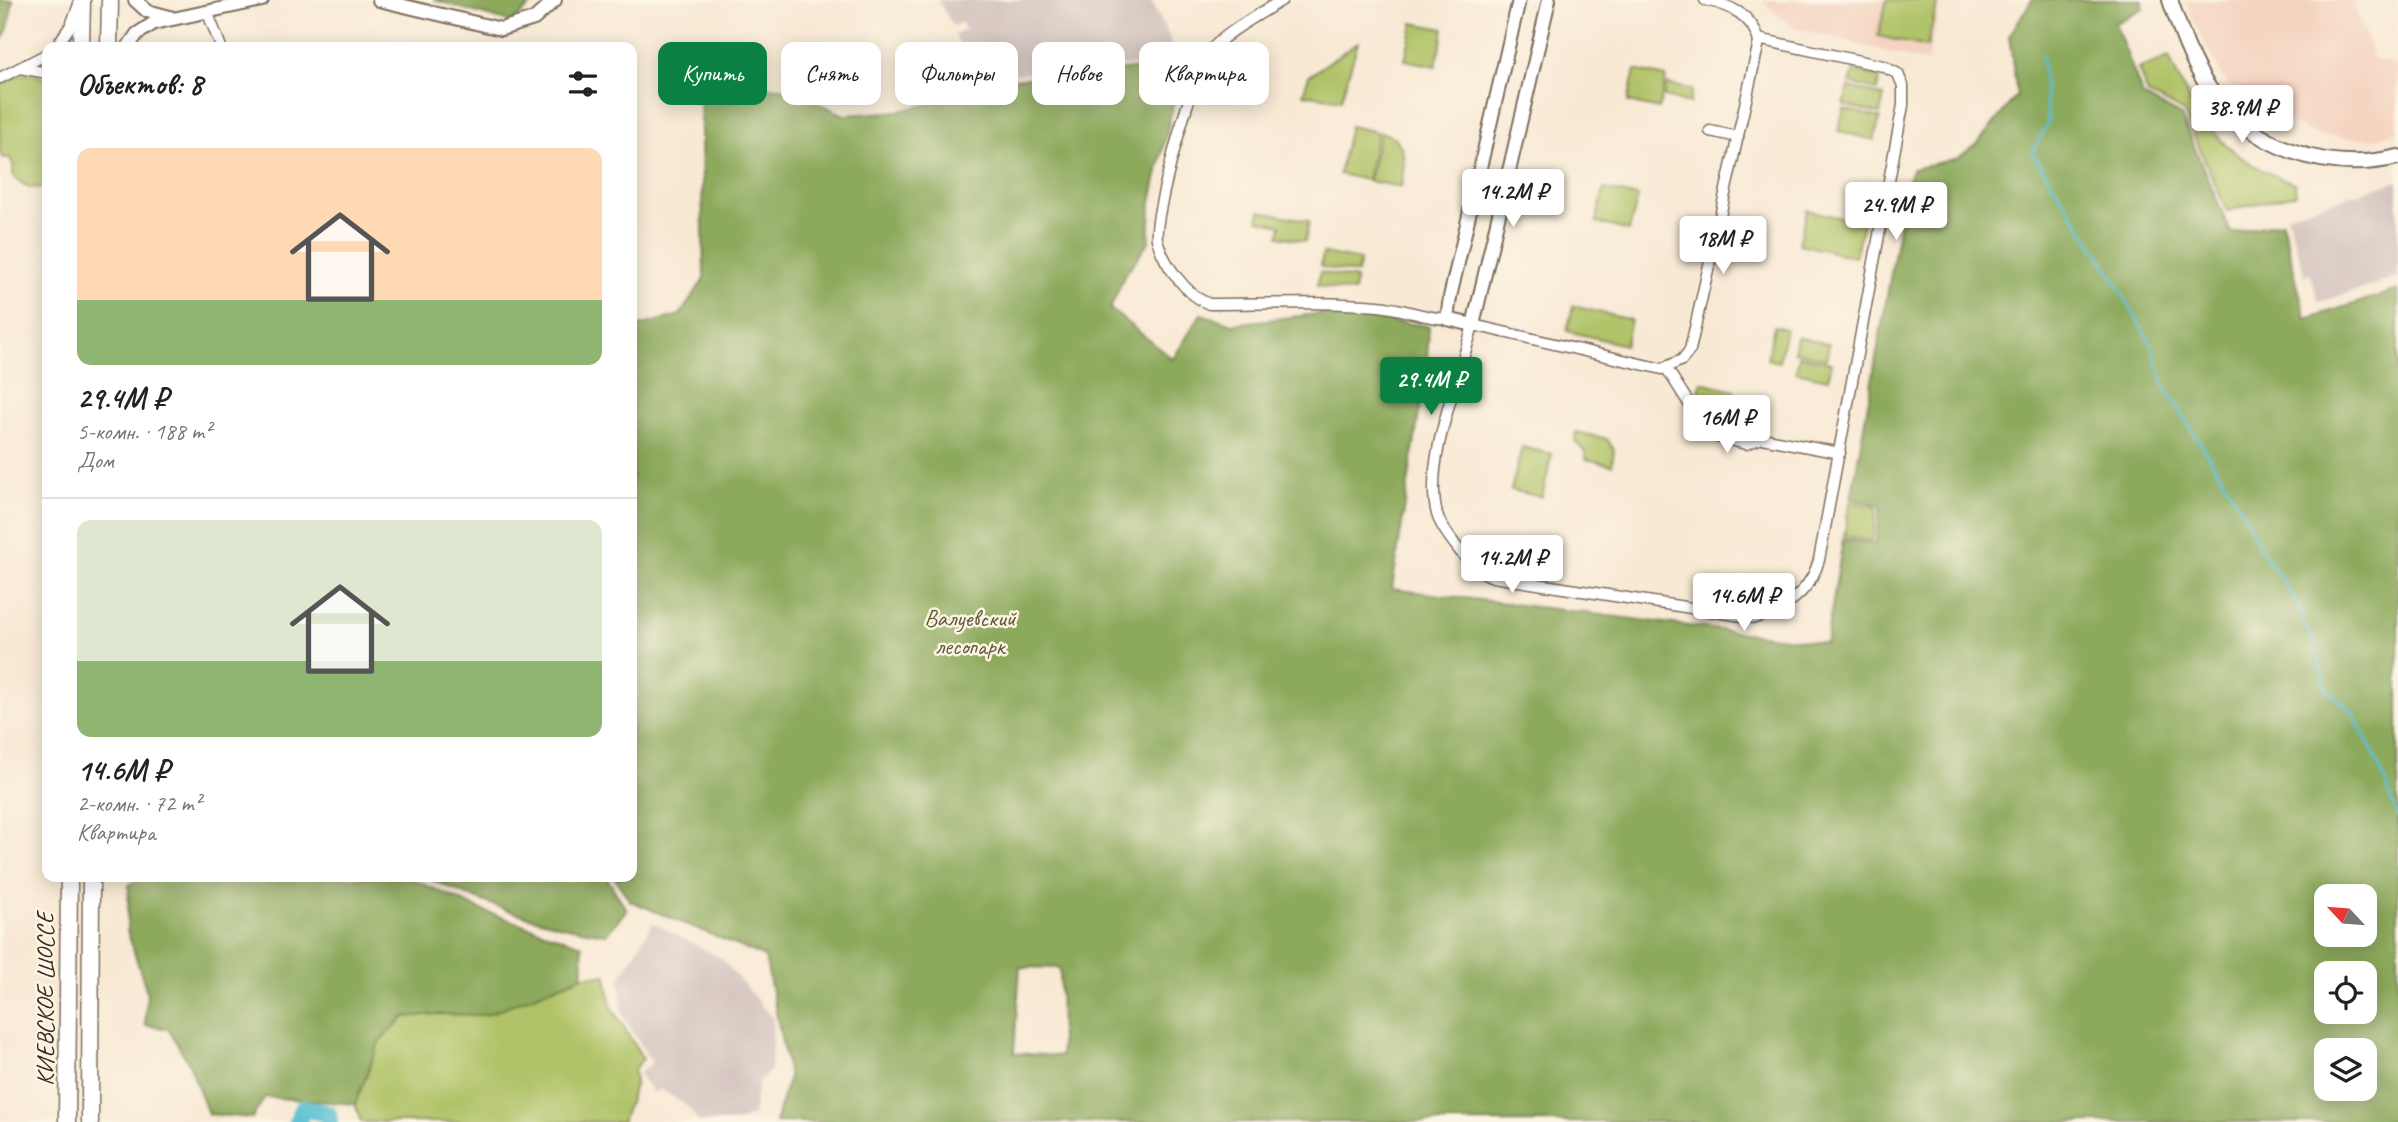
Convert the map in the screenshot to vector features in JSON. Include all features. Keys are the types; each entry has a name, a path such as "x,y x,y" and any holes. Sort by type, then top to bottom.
{"highway":[{"path":"81,0 81,42"},
{"path":"109,42 110,0"},
{"name":"КИЕВСКОЕ ШОССЕ","path":"67,1122 69,882"},
{"name":"КИЕВСКОЕ ШОССЕ","path":"90,1122 91,882"}],"main road":[{"path":"2170,0 2183,36 2208,86 2247,127 2274,144 2317,159 2349,162 2398,157"}],"street":[{"path":"59,42 71,25 81,0"},
{"path":"135,0 147,11 177,18"},
{"path":"132,42 146,26 262,0"},
{"path":"379,0 501,29 534,19 555,0"},
{"path":"1282,0 1220,42 1202,62 1160,212 1157,238 1167,262 1195,297 1209,304 1332,302 1392,307 1429,318 1447,319 1667,369 1682,360 1692,343 1758,38 1749,20 1735,9 1705,0"},
{"path":"1447,319 1520,0"},
{"path":"1549,0 1473,325 1451,398 1434,492 1437,514 1451,543 1475,567 1493,577 1755,618 1792,601 1812,578 1819,560 1896,155 1904,99 1898,74 1882,66 1758,38"},
{"path":"207,11 219,42"},
{"path":"0,78 42,57"},
{"path":"20,68 42,72"},
{"path":"1710,131 1738,137"},
{"path":"1667,369 1709,435 1746,444 1762,438 1840,453"}],"shaded area":[{"path":"938,0 1151,0 1170,42 1139,42 1139,65 1125,66 1125,42 1032,42 1032,73 1018,74 1018,42 958,42 955,35 965,29 961,22 953,26"},
{"path":"1762,0 1941,0 1927,62 1791,27"},
{"path":"2186,0 2353,0 2374,59 2398,66 2398,131 2374,139 2317,135 2246,103 2224,80 2194,23"},
{"path":"2398,181 2398,278 2319,302 2310,273 2305,275 2287,215"},
{"path":"653,923 721,958 773,1019 771,1070 758,1083 753,1115 736,1122 699,1122 687,1106 660,1089 654,1093 639,1074 652,1063 622,1014 620,978"}],"green space":[{"path":"0,0 13,0 8,28 0,44"},
{"path":"434,0 536,0 512,23"},
{"path":"1887,0 1938,0 1927,47 1878,36"},
{"name":"Валуевский лесопарк","path":"2032,0 2142,0 2144,8 2115,23 2143,96 2181,116 2231,233 2282,222 2306,319 2398,290 2398,1122 775,1122 789,1076 765,957 630,901 617,882 637,882 637,327 680,315 704,279 700,105 767,105 767,87 781,88 781,105 822,105 845,115 900,111 924,105 1018,105 1018,79 1032,77 1032,105 1125,105 1125,70 1139,69 1139,105 1173,105 1151,202 1149,242 1124,276 1110,309 1173,359 1201,314 1233,324 1325,313 1429,326 1427,361 1392,589 1826,643 1843,539 1875,544 1881,505 1851,499 1907,183 1912,169 1958,158 1979,142 2017,95 2009,36","holes":["1020,967 1060,968 1061,1056 1014,1053"]},
{"path":"1413,23 1444,29 1436,66 1405,60"},
{"path":"1358,42 1341,100 1303,94 1309,76"},
{"path":"2169,57 2190,100 2217,135 2251,163 2295,183 2296,194 2227,211 2183,111 2148,94 2138,69"},
{"path":"1635,70 1666,77 1659,109 1628,102"},
{"path":"1854,70 1880,77 1877,90 1850,83"},
{"path":"31,73 42,78 42,188 28,187 21,182 13,175 13,164 9,157 3,158 0,153 0,86 17,76"},
{"path":"1667,84 1692,90 1690,103 1664,97"},
{"path":"1849,87 1884,96 1880,114 1844,105"},
{"path":"1844,109 1880,118 1874,140 1838,131"},
{"path":"1350,126 1377,132 1367,180 1339,174"},
{"path":"1380,132 1396,140 1403,153 1401,187 1369,181"},
{"path":"1604,189 1638,197 1629,231 1596,222"},
{"path":"1807,210 1863,223 1855,257 1799,244"},
{"path":"1260,211 1309,221 1305,241 1279,236 1281,225 1258,220"},
{"path":"1323,253 1360,260 1357,273 1321,267"},
{"path":"1320,272 1356,279 1354,292 1317,286"},
{"path":"1573,306 1631,320 1625,345 1567,331"},
{"path":"1774,326 1786,329 1779,362 1767,359"},
{"path":"1797,337 1829,344 1826,359 1794,352"},
{"path":"1799,356 1832,363 1828,379 1796,372"},
{"path":"1702,382 1734,390 1727,421 1714,418 1699,390"},
{"path":"1576,432 1607,439 1614,450 1612,465 1586,459 1585,452 1575,441"},
{"path":"1522,447 1552,454 1542,497 1511,490"},
{"path":"1850,502 1877,507 1872,541 1844,536"},
{"path":"133,882 419,882 481,910 582,945 583,976 486,1015 436,1014 404,1017 380,1040 355,1104 265,1097 252,1118 208,1114 189,1063 168,1029 145,1025 147,992 127,930 129,885"},
{"path":"436,882 609,882 627,910 606,934 513,912"},
{"path":"606,975 611,1006 643,1059 634,1069 635,1085 622,1122 361,1122 355,1104 380,1040 405,1017 436,1014 486,1015 583,976"}],"waterway":[{"path":"2042,54 2048,123 2032,152 2107,267 2152,346 2163,383 2242,510 2262,551 2296,601 2314,644 2327,690 2351,710 2376,758 2398,816"},
{"path":"297,1122 304,1108 328,1114 329,1122"}]}
